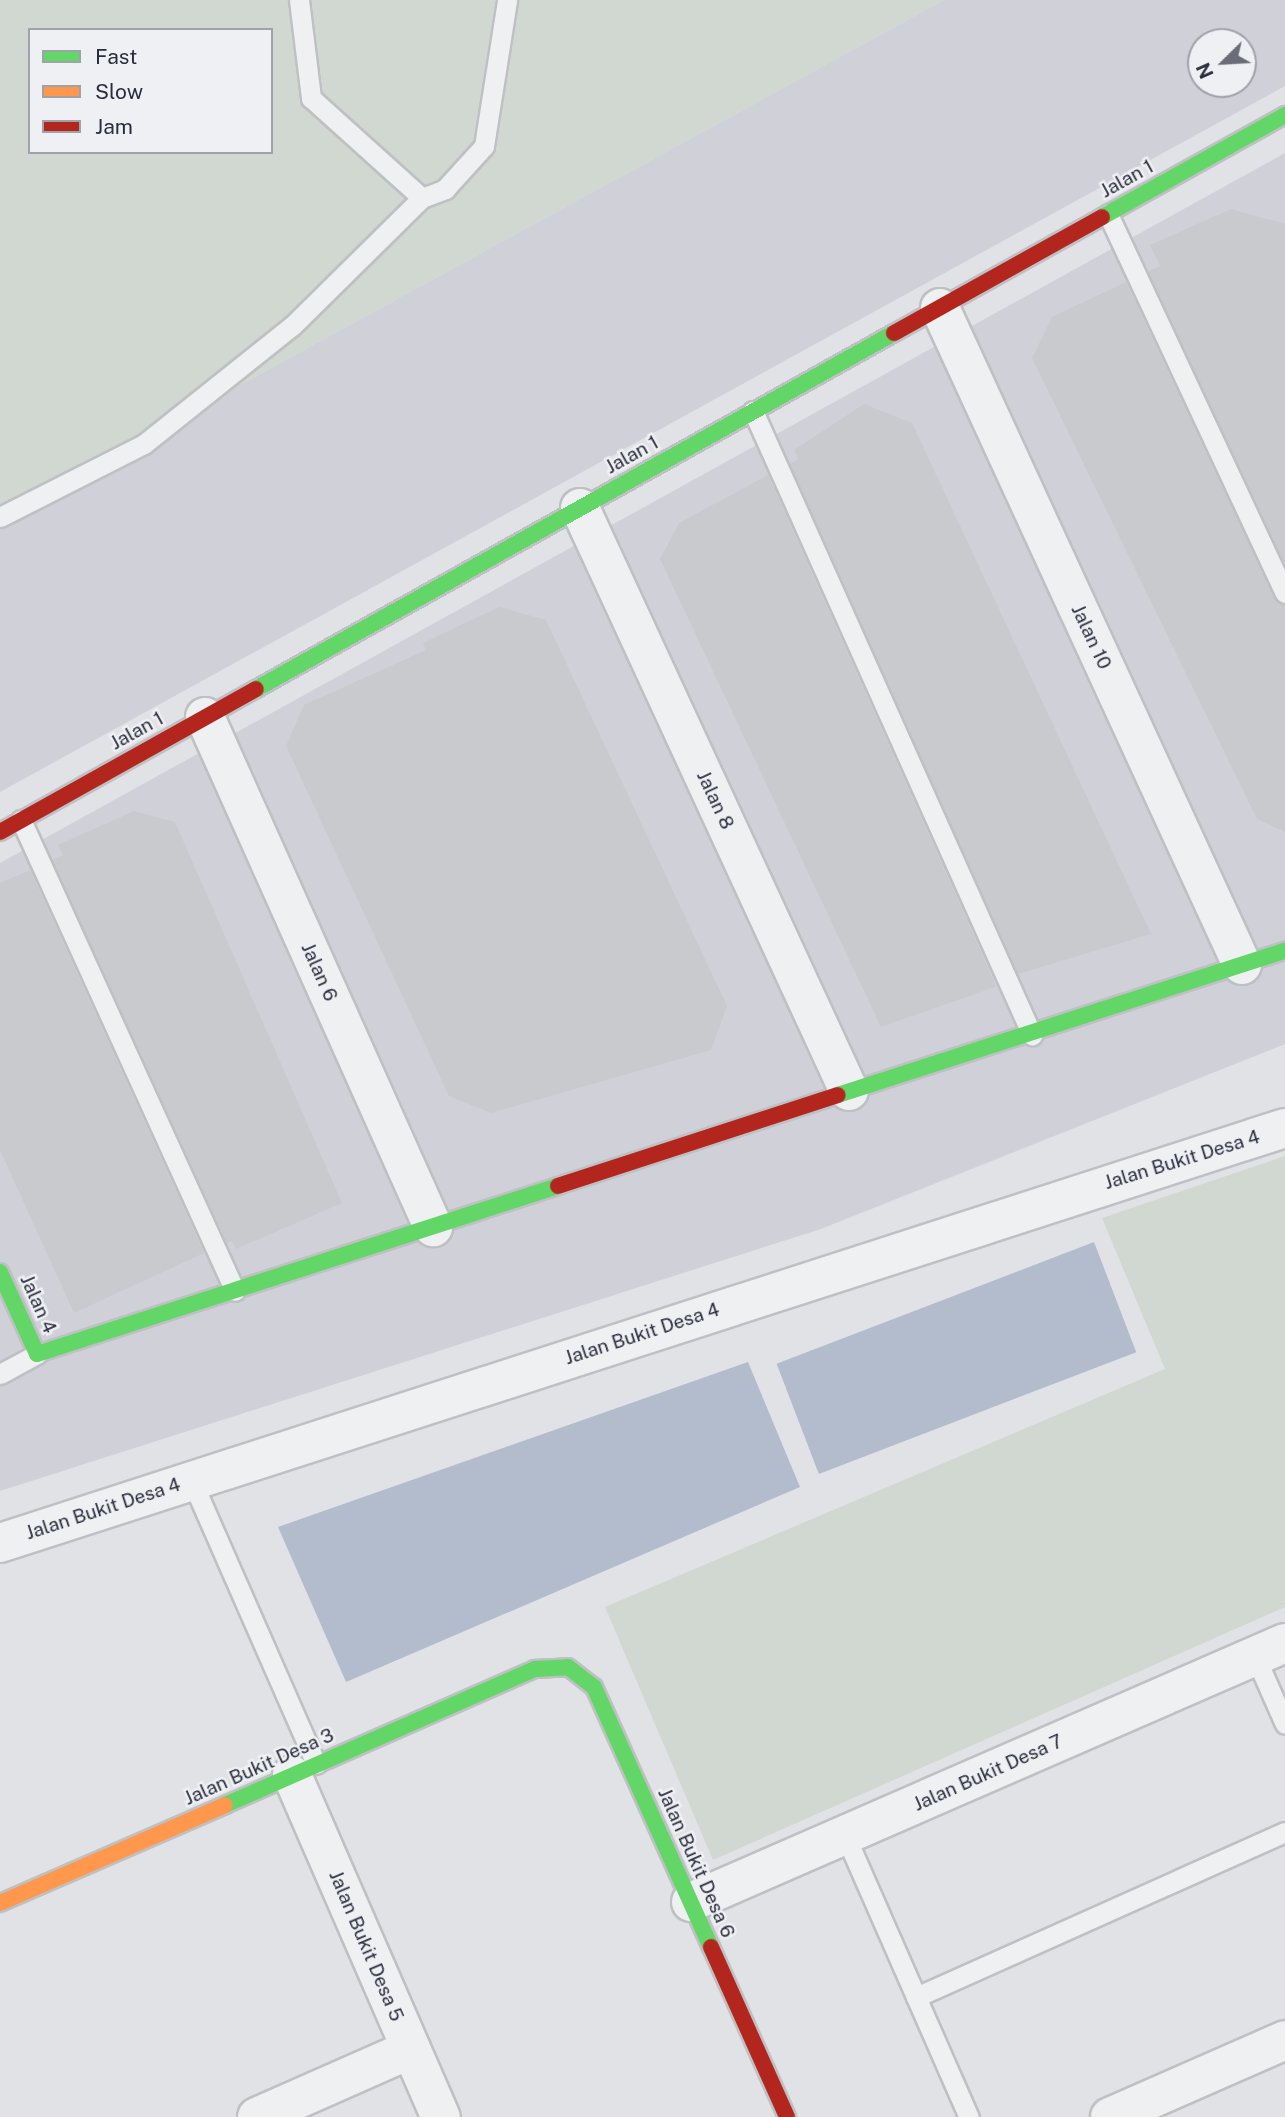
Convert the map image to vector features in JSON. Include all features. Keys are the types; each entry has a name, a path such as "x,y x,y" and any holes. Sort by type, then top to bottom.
{"street":[{"name":"Jalan 1","path":"0,832 1285,115"},
{"name":"Jalan 10","path":"940,308 1242,965"},
{"name":"Jalan 8","path":"580,508 849,1091"},
{"name":"Jalan 6","path":"205,717 433,1227"},
{"path":"37,1354 849,1091 1032,1035 1285,951"},
{"name":"Jalan Bukit Desa 4","path":"0,1543 191,1479 1285,1128"},
{"name":"Jalan 4","path":"0,1272 37,1354"},
{"name":"Jalan Bukit Desa 7","path":"691,1902 1270,1649"},
{"name":"Jalan Bukit Desa 6","path":"535,1669 568,1667 594,1687 787,2117"},
{"name":"Jalan Bukit Desa 3","path":"0,1903 535,1669"},
{"name":"Jalan Bukit Desa 5","path":"304,1770 411,2049 441,2117"},
{"path":"1110,2117 1285,2040"},
{"path":"257,2117 411,2049"}],"lane":[{"path":"299,0 310,98 422,198"},
{"path":"0,517 144,444 292,326 422,198 445,189 484,146 507,0"},
{"path":"1108,214 1285,593"},
{"path":"753,411 1032,1035"},
{"path":"21,820 235,1291"},
{"path":"0,1374 37,1354"},
{"path":"191,1479 304,1770"},
{"path":"1270,1649 1285,1724"},
{"path":"916,1997 1285,1832"},
{"path":"845,1835 969,2117"}],"shaded area":[{"path":"0,0 944,0 0,516"},
{"path":"944,0 1285,0 1285,86 0,792 0,516"},
{"path":"1285,153 1285,1044 821,1229 0,1491 0,863"},
{"path":"1285,1156 1285,1607 713,1860 605,1607 1165,1369 1102,1218"}],"water":[{"path":"1094,1242 1136,1352 819,1474 777,1364"},
{"path":"748,1362 800,1487 346,1682 278,1527"}],"building":[{"path":"1231,209 1285,224 1285,564 1148,271 1160,266 1150,245"},
{"path":"1126,282 1274,598 1285,605 1285,832 1257,819 1032,358 1052,317"},
{"path":"864,404 912,423 1151,934 1018,974 790,464 798,459 794,450"},
{"path":"768,475 994,981 995,987 881,1027 660,559 679,523"},
{"path":"499,607 546,620 727,1006 711,1050 491,1113 449,1096 286,746 304,705 426,650 423,643"},
{"path":"134,811 175,822 342,1203 236,1249 232,1241 227,1243 52,860 63,855 58,845"},
{"path":"30,870 204,1253 74,1313 0,1150 0,883"}],"traffic: fast":[{"path":"1102,217 1285,115"},
{"path":"256,689 894,333"},
{"path":"838,1095 1285,951"},
{"path":"0,1272 37,1354 558,1186"},
{"path":"225,1805 535,1669 568,1667 594,1687 711,1947"}],"traffic: slow":[{"path":"0,1903 225,1805"}],"traffic: jam":[{"path":"894,333 1102,217"},
{"path":"0,832 256,689"},
{"path":"558,1186 838,1095"},
{"path":"711,1947 787,2117"}]}
